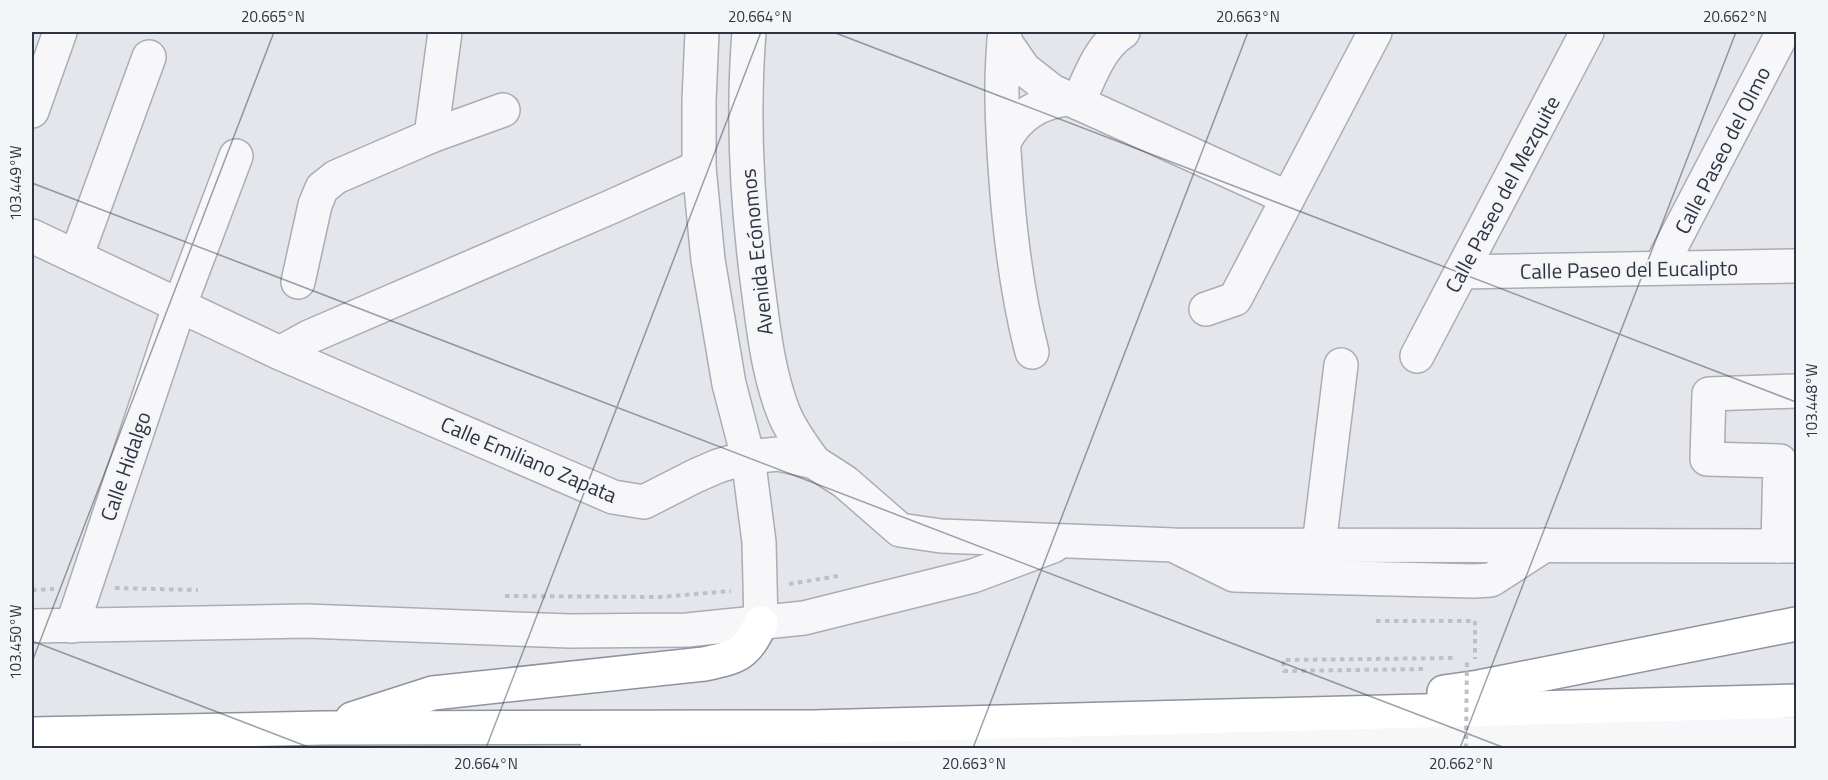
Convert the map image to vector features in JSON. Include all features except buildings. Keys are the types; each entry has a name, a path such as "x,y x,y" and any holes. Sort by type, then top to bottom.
{"highway":[{"path":"323,728 433,693 704,664 723,660 738,655 753,641 761,623"},
{"path":"1300,713 1479,687 1797,624"},
{"path":"32,734 323,728 813,727 1797,701"}],"street":[{"path":"32,111 60,32"},
{"path":"431,136 445,32"},
{"name":"Avenida Ecónomos","path":"702,32 699,152 708,260 729,384 748,457 759,542 761,623"},
{"name":"Avenida Ecónomos","path":"749,32 744,134 749,215 764,335 784,414 796,437 814,462"},
{"path":"1073,101 1100,56 1115,36 1123,32"},
{"path":"1206,309 1235,299 1375,32"},
{"name":"Calle Paseo del Mezquite","path":"1417,356 1587,32"},
{"name":"Calle Paseo del Olmo","path":"1660,268 1783,32"},
{"path":"1004,36 1013,55 1038,81 1073,101 1288,198"},
{"path":"1004,36 1002,91 1004,142 1013,261 1020,304 1032,352"},
{"path":"76,257 149,57"},
{"path":"1004,142 1012,128 1023,116 1044,104 1073,101"},
{"path":"298,282 315,205 322,188 336,177 431,136 502,110"},
{"path":"280,353 309,337 613,207 699,152 744,134"},
{"name":"Calle Hidalgo","path":"72,626 179,307 236,156"},
{"name":"Calle Emiliano Zapata","path":"32,236 280,353 614,497 644,502 695,476 748,457 778,454 814,462 845,482 900,530 941,536 1174,545 1787,546"},
{"name":"Calle Paseo del Eucalipto","path":"1461,272 1797,266"},
{"path":"1319,545 1341,365"},
{"path":"729,384 774,381"},
{"path":"1787,546 1788,460 1707,459 1709,394 1797,392"},
{"path":"32,626 306,621 582,631 687,630 804,618 973,576 1067,541"},
{"path":"1174,545 1233,575 1474,581 1491,579 1545,545"},
{"path":"597,748 1797,734"}],"path":[{"path":"497,596 660,597 760,589 846,574"},
{"path":"32,590 84,587 203,590"},
{"path":"1376,621 1475,621 1475,669 1463,669"},
{"path":"1427,669 1284,671 1284,660 1467,658 1466,748"}]}
